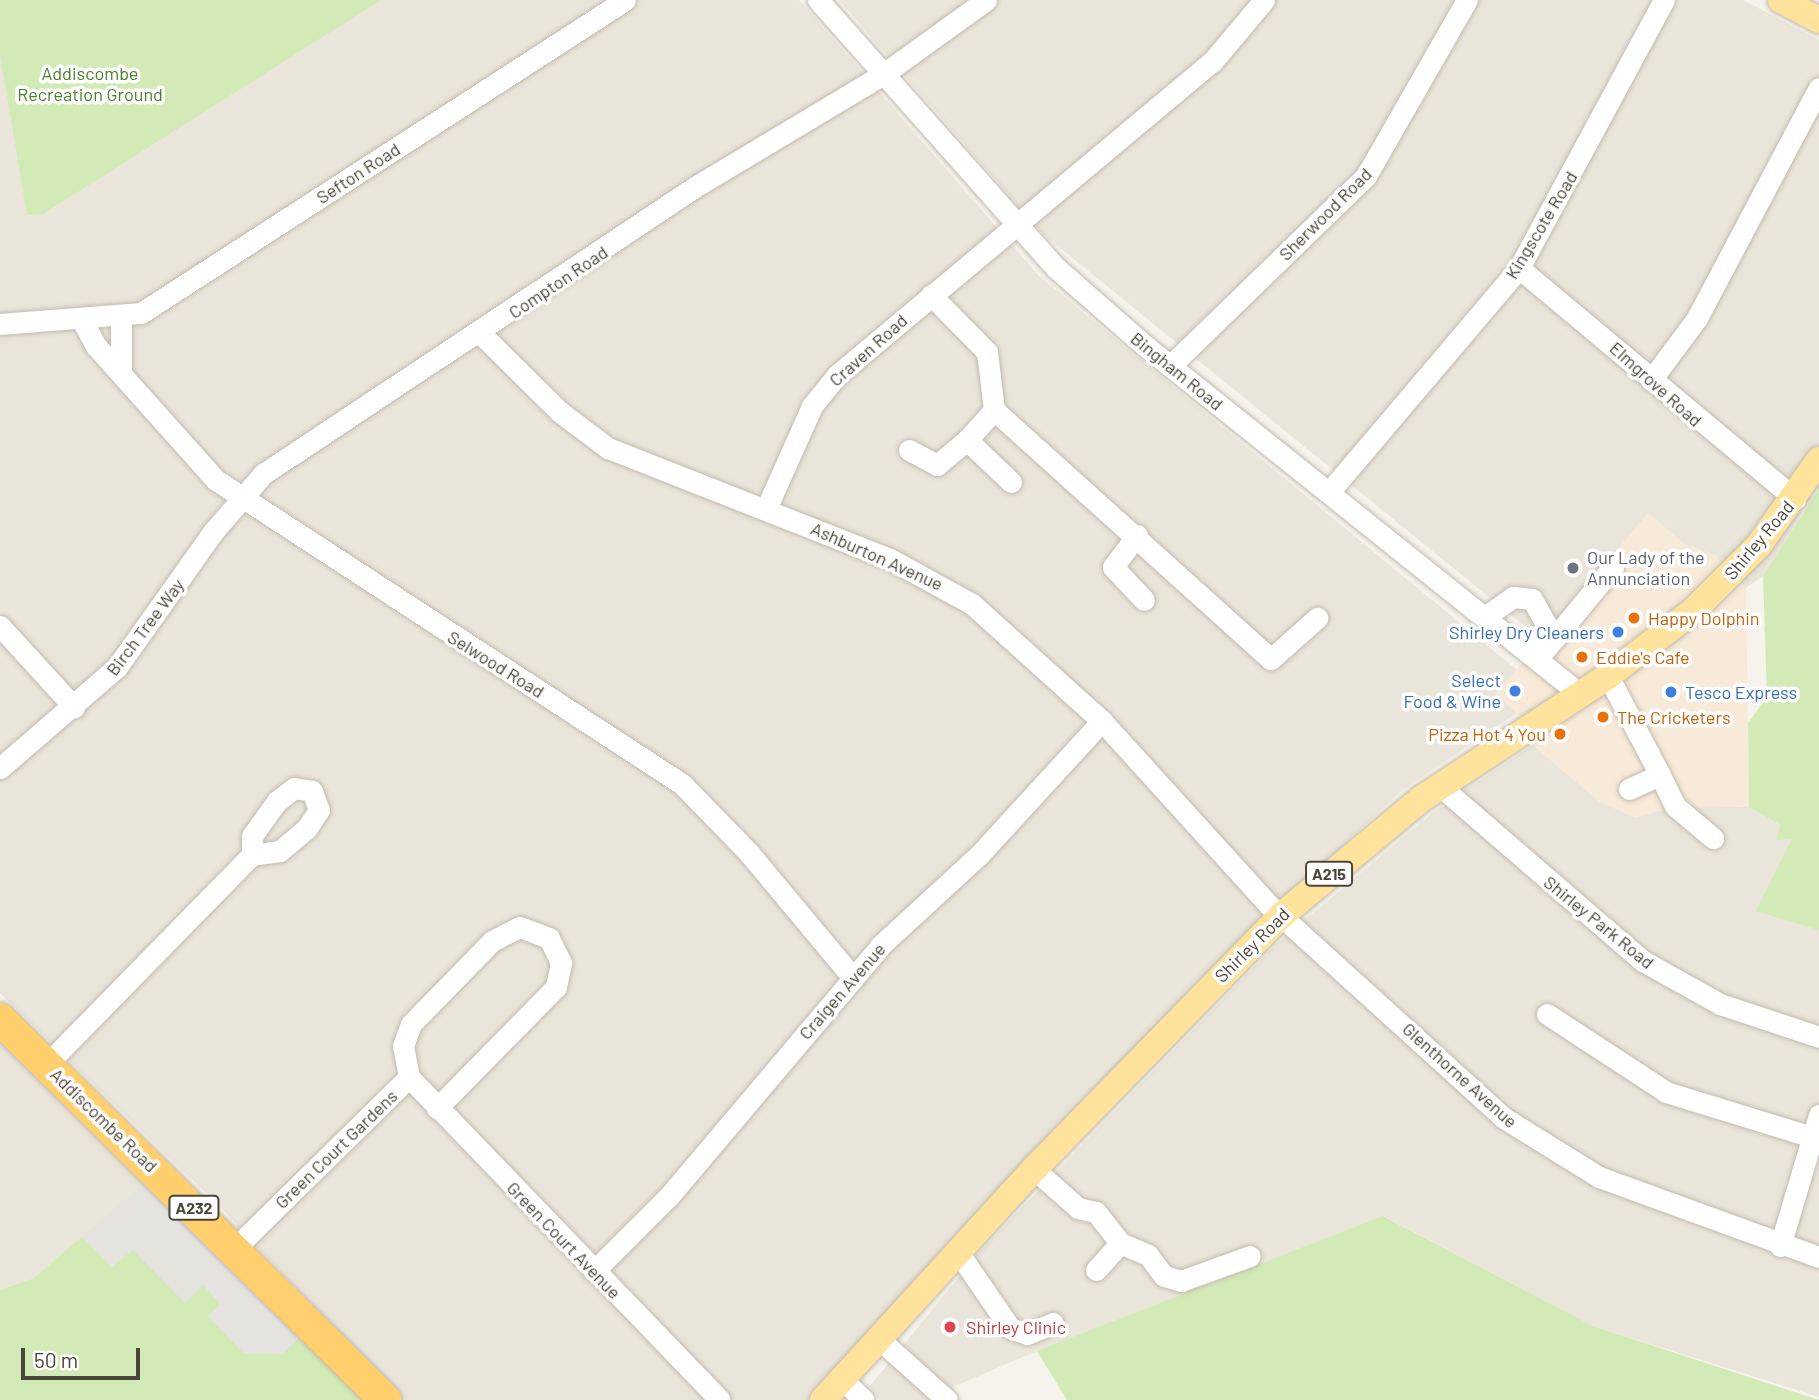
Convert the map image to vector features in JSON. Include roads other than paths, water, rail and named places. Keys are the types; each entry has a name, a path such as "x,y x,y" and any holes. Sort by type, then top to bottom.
{"highway":[{"name":"Addiscombe Road","path":"0,1019 235,1248 385,1400"}],"main road":[{"path":"1781,0 1819,20"},
{"name":"Shirley Road","path":"823,1400 1034,1169 1282,915 1440,786 1608,676 1714,592 1795,499 1819,461"}],"street":[{"name":"Sefton Road","path":"0,324 121,319 150,308 625,0"},
{"name":"Bingham Road","path":"818,0 1014,226 1170,366 1330,491 1580,694"},
{"name":"Compton Road","path":"240,497 277,464 481,334 698,185 882,75 986,0"},
{"name":"Craven Road","path":"766,509 823,391 931,295 1212,62 1264,0"},
{"name":"Sherwood Road","path":"1170,366 1366,176 1467,0"},
{"name":"Kingscote Road","path":"1330,491 1519,268 1664,0"},
{"path":"1651,380 1697,318 1813,116 1819,88"},
{"name":"Elmgrove Road","path":"1519,268 1795,499"},
{"path":"931,295 986,352 994,410 1137,535 1270,659 1317,618"},
{"path":"121,319 121,371"},
{"name":"Selwood Road","path":"82,320 199,464 240,497 682,784 749,853 853,978"},
{"name":"Ashburton Avenue","path":"481,334 560,412 608,448 766,509 952,590 1102,721 1282,915"},
{"path":"909,450 937,465 967,440 994,410"},
{"path":"967,440 1011,482"},
{"name":"Birch Tree Way","path":"0,768 74,707 143,636 240,497"},
{"path":"1137,535 1113,566 1144,600"},
{"path":"1536,656 1613,567"},
{"path":"1486,616 1520,595 1538,604 1546,624 1536,656"},
{"path":"0,626 74,707"},
{"path":"1608,676 1675,806 1713,838"},
{"name":"Craigen Avenue","path":"593,1271 670,1195 853,978 982,852 1102,721"},
{"path":"1629,789 1660,775"},
{"name":"Shirley Park Road","path":"1440,786 1643,961 1720,1004 1819,1037"},
{"path":"47,1064 252,855"},
{"name":"Glenthorne Avenue","path":"1282,915 1503,1118 1599,1177 1780,1246 1819,1257"},
{"name":"Green Court Gardens","path":"235,1248 409,1077 403,1046 411,1024 492,941 520,927 549,938 561,963 556,987 437,1108"},
{"path":"1547,1014 1666,1092 1812,1137"},
{"name":"Green Court Avenue","path":"409,1077 720,1400"},
{"path":"1780,1246 1819,1115"},
{"path":"1034,1169 1078,1208 1110,1223 1120,1243 1181,1281 1250,1256"},
{"path":"1096,1270 1120,1243"},
{"path":"958,1252 1010,1328 1027,1334 1052,1323"},
{"path":"879,1339 947,1400"},
{"path":"842,1379 864,1400"}],"place":[{"name":"Our Lady of the Annunciation","path":"1573,568"},
{"name":"Happy Dolphin","path":"1634,618"},
{"name":"Shirley Dry Cleaners","path":"1618,632"},
{"name":"Eddie's Cafe","path":"1582,657"},
{"name":"Select Food & Wine","path":"1515,691"},
{"name":"Tesco Express","path":"1671,692"},
{"name":"The Cricketers","path":"1603,717"},
{"name":"Pizza Hot 4 You","path":"1560,734"},
{"name":"Shirley Clinic","path":"950,1327"}],"park label":[{"name":"Addiscombe Recreation Ground","path":"90,84"}]}
